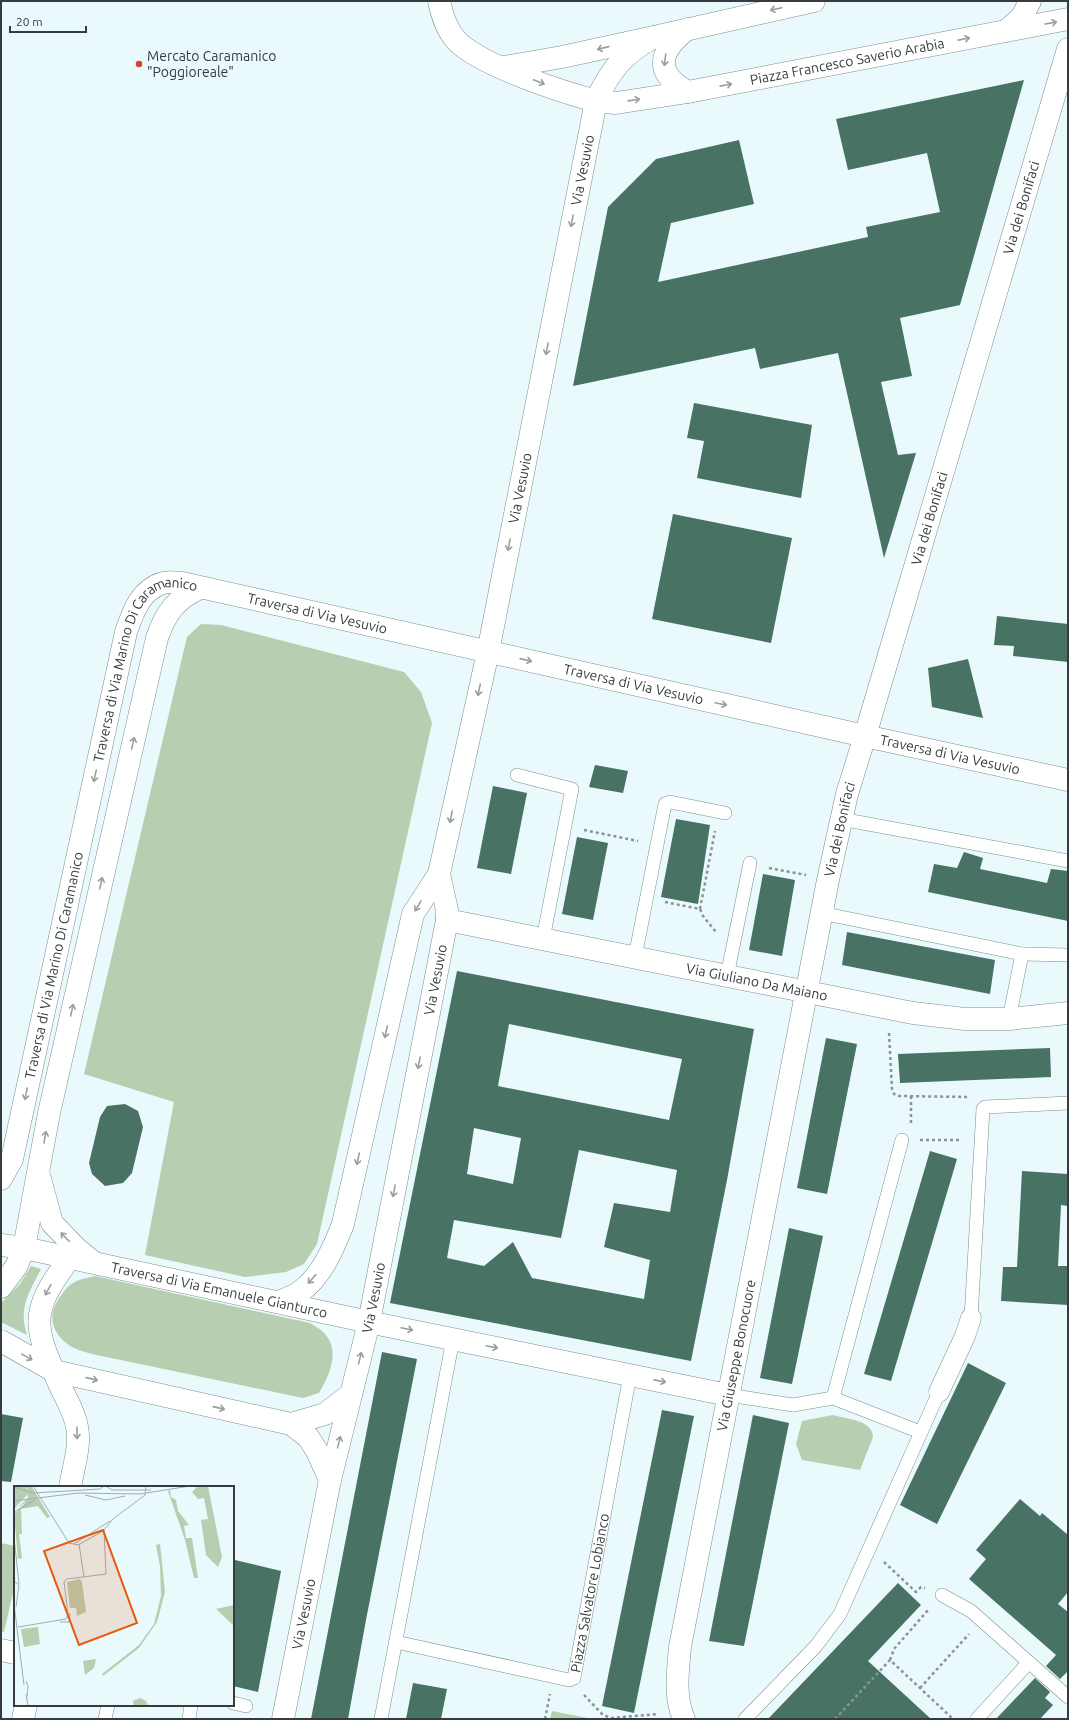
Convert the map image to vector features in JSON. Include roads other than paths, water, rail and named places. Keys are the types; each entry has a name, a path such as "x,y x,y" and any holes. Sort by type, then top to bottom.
{"street":[{"name":"Piazza Francesco Saverio Arabia","path":"439,1 443,19 456,40 474,54 502,67 574,95 616,103 688,92 1068,19"},
{"path":"502,67 562,57 814,1"},
{"path":"1006,31 1022,17 1030,1"},
{"path":"687,29 675,38 667,51 664,63 666,75 674,85 688,92"},
{"name":"Via Vesuvio","path":"278,1302 302,1291 320,1271 335,1244 343,1224 413,914 439,874 488,652 596,100 616,65 634,48 654,37"},
{"name":"Via dei Bonifaci","path":"806,992 841,819 1068,49"},
{"name":"Traversa di Via Marino Di Caramanico","path":"1,1179 12,1159 126,632 140,598 150,589 164,582 182,583 200,588"},
{"name":"Traversa di Via Vesuvio","path":"200,588 1068,780"},
{"name":"Traversa di Via Marino Di Caramanico","path":"24,1248 49,1113 157,638 161,627 177,601 200,588"},
{"name":"Via Vesuvio","path":"283,1719 330,1480 369,1322 447,920 447,910 439,874"},
{"name":"Via Giuliano Da Maiano","path":"447,920 893,1009 965,1019 1009,1019 1068,1013"},
{"name":"Via Giuseppe Bonocuore","path":"682,1715 677,1682 680,1647 806,992"},
{"name":"Traversa di Via Marino Di Caramanico","path":"38,1176 52,1223 77,1249 94,1263"},
{"name":"Traversa di Via Emanuele Gianturco","path":"1,1245 24,1248 369,1322"},
{"path":"1,1287 16,1268 24,1248"},
{"path":"70,1258 49,1287 39,1314 40,1331 44,1347 78,1428 76,1452 70,1486"},
{"path":"939,1392 965,1336 971,1318"},
{"path":"369,1322 728,1395"},
{"path":"1,1341 54,1371 291,1424 308,1437 317,1451 330,1480"},
{"path":"291,1424 326,1414 351,1394"},
{"path":"1,1650 14,1653"},
{"path":"23,1719 26,1706"}],"lane":[{"path":"517,776 571,788 543,939"},
{"path":"635,957 666,803 670,802 722,812"},
{"path":"841,819 1068,861"},
{"path":"727,976 750,864"},
{"path":"821,913 1022,954 1068,956"},
{"path":"1009,1019 1022,954"},
{"path":"971,1318 983,1109 985,1107 1068,1103"},
{"path":"833,1398 907,1140"},
{"path":"381,1719 453,1339"},
{"name":"Piazza Salvatore Lobianco","path":"396,1642 570,1680 574,1678 630,1375"},
{"path":"745,1719 816,1646 833,1624 843,1607 939,1392"},
{"path":"728,1395 793,1405 833,1398 920,1432"},
{"path":"942,1595 961,1604 981,1620 1068,1696"},
{"path":"976,1719 1029,1662"},
{"path":"105,1719 108,1706"},
{"path":"189,1719 191,1706"}],"place":[{"name":"Mercato Caramanico \"Poggioreale\"","path":"139,64"}]}
